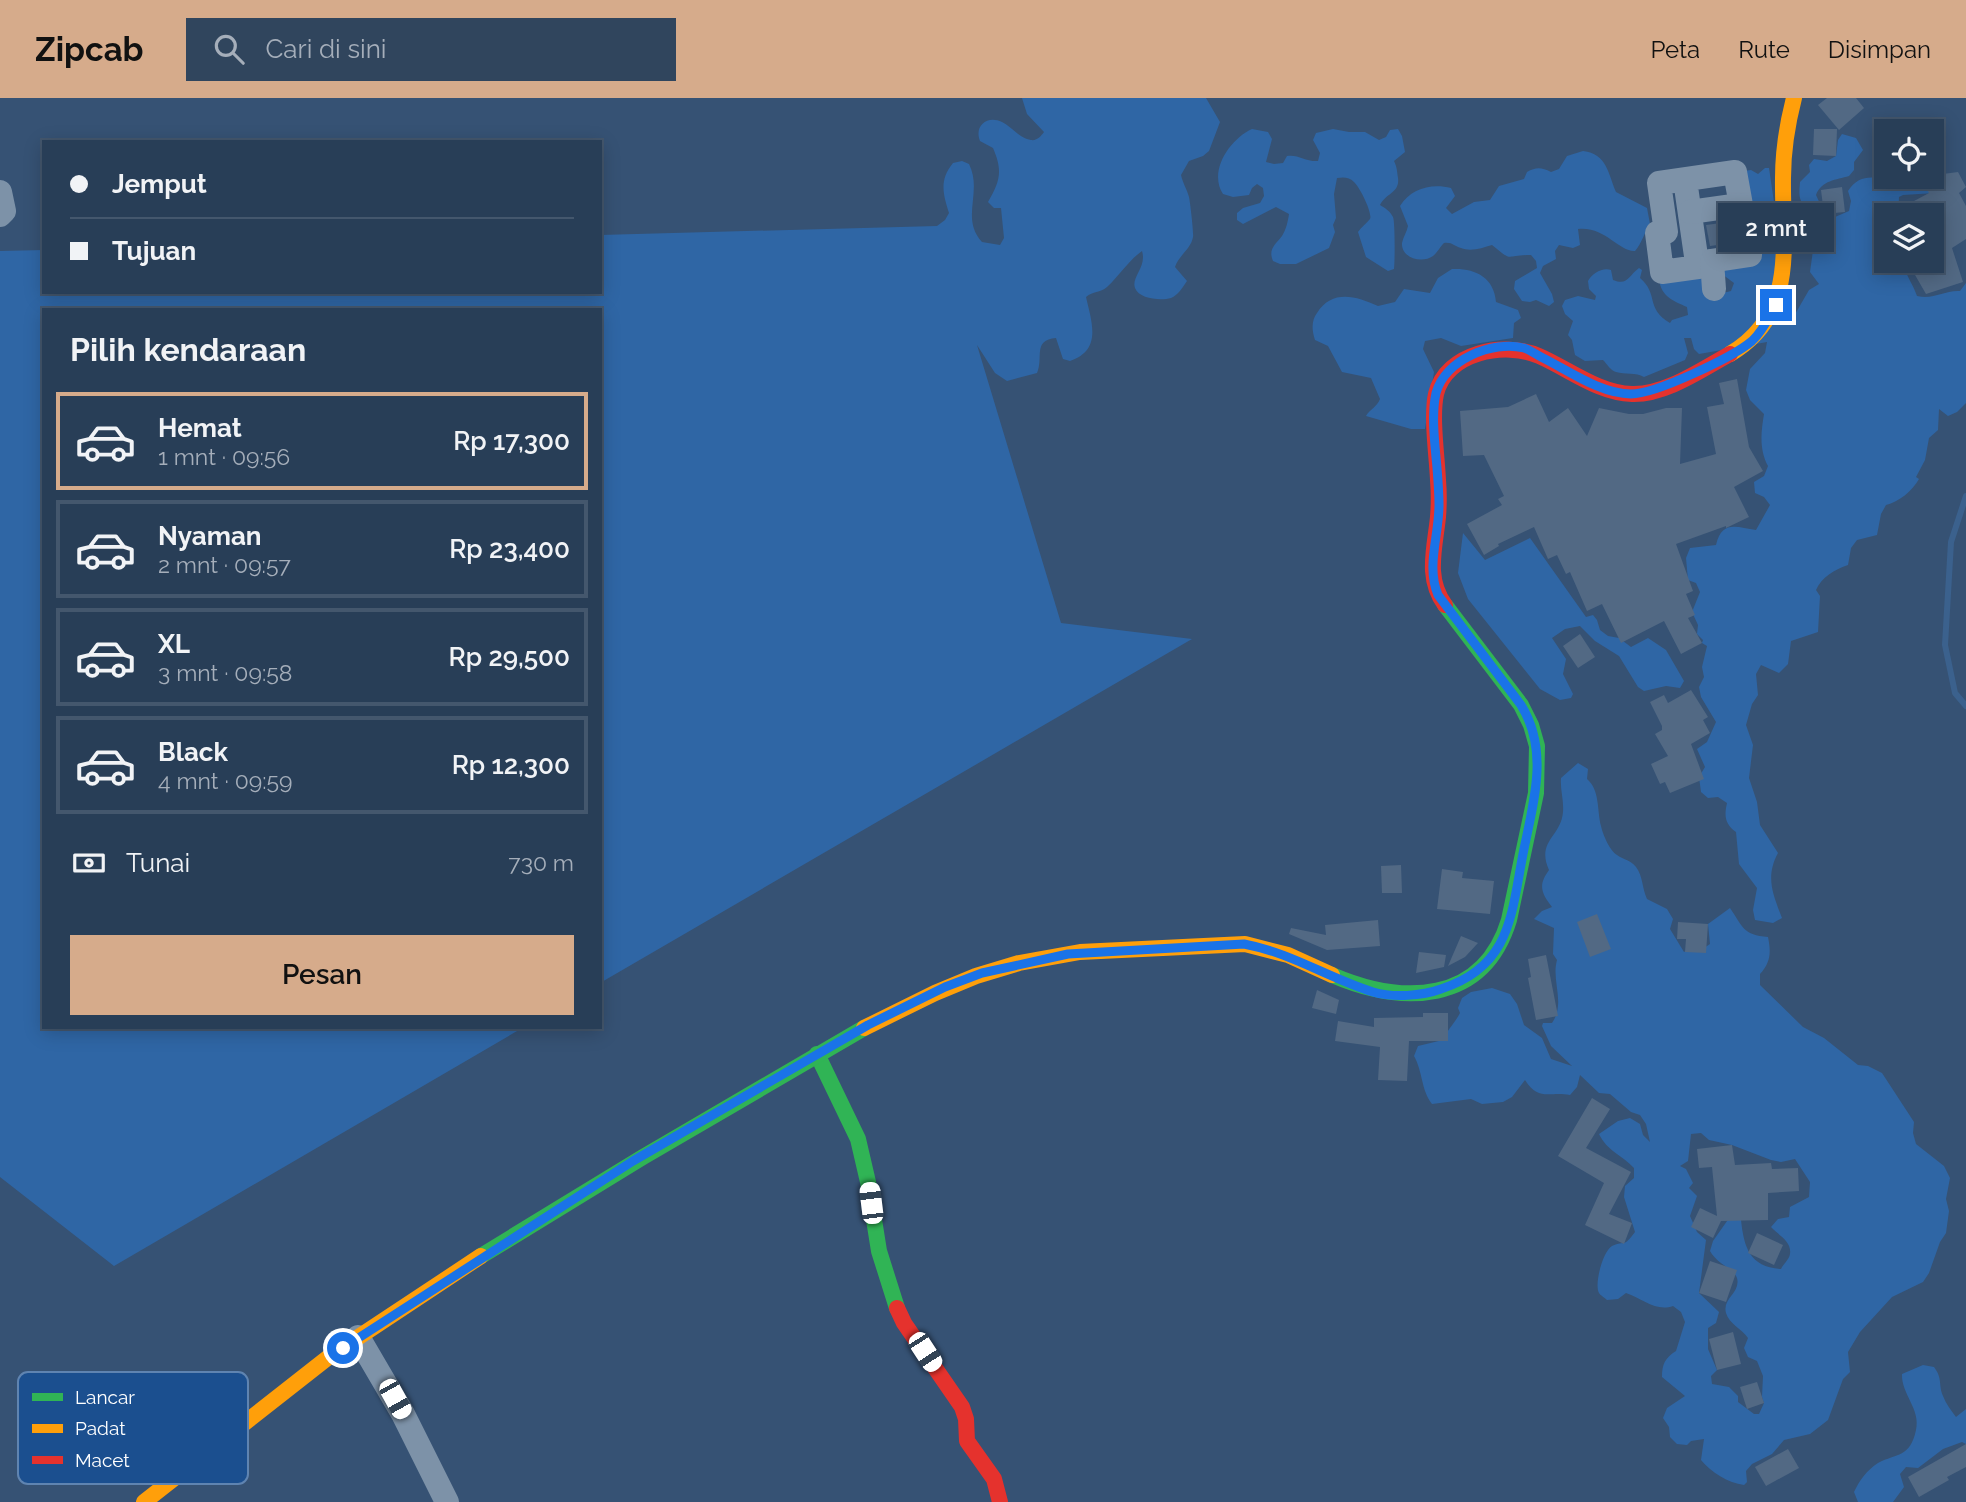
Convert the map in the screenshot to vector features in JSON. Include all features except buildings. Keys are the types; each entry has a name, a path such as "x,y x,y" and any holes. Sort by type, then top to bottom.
{"street":[{"path":"248,1419 358,1337 633,1161 903,1007 982,973 1068,954 1244,944 1270,949 1376,993 1402,995 1432,992 1453,985 1487,964 1501,944 1511,912 1536,790 1537,748 1529,718 1521,705 1438,595 1434,585 1432,572 1439,505 1436,394 1442,380 1454,367 1467,357 1492,349 1524,348 1597,385 1631,394 1651,391 1675,382 1732,355 1753,340 1776,305 1781,282 1783,167 1787,125 1794,98"},
{"path":"1666,232 1659,183 1735,172 1750,255 1662,272 1657,233 1666,232 1691,220 1740,205"},
{"path":"1685,180 1691,220 1714,289"},
{"path":"0,192 4,211 0,215"},
{"path":"817,1054 858,1139 879,1251 896,1305 904,1323 962,1407 966,1419 967,1441 994,1479 1000,1502"},
{"path":"358,1337 403,1414 447,1502"},
{"path":"144,1502 167,1484"}],"shaded area":[{"path":"1022,98 1206,98 1220,122 1209,151 1189,161 1181,175 1189,197 1193,235 1190,245 1175,267 1187,281 1176,295 1156,299 1137,292 1134,284 1142,262 1142,251 1107,287 1086,297 1092,335 1087,350 1080,356 1070,361 1063,359 1056,338 1049,339 1041,346 1037,373 1007,381 995,373 977,345 1061,623 1192,639 602,982 602,308 42,308 42,1029 521,1029 114,1266 0,1177 0,251 42,250 42,294 602,294 602,235 937,226 949,213 944,193 946,175 953,163 962,161 969,164 973,174 972,214 976,233 982,242 1000,245 1004,238 1001,208 994,208 988,202 997,182 998,163 993,148 980,141 979,131 983,123 997,120 1027,139 1039,138 1044,132 1027,114"},
{"path":"1252,129 1268,132 1272,139 1266,162 1274,164 1283,163 1287,156 1318,161 1320,153 1313,140 1316,133 1333,129 1365,132 1379,140 1386,137 1390,130 1398,129 1405,152 1394,161 1398,183 1395,190 1380,205 1393,217 1394,269 1388,271 1366,257 1358,232 1370,219 1369,211 1356,184 1344,178 1337,178 1334,194 1335,232 1329,248 1296,264 1273,261 1272,250 1283,234 1289,214 1276,207 1243,224 1237,220 1237,213 1243,208 1260,203 1264,196 1263,188 1257,184 1249,195 1233,197 1223,194 1219,185 1220,166 1229,148"},
{"path":"1842,134 1856,138 1863,150 1854,162 1854,170 1849,176 1830,181 1819,190 1816,195 1822,208 1818,226 1811,230 1805,224 1808,210 1800,197 1800,182 1810,172 1809,165 1814,159 1827,161 1836,156 1838,140"},
{"path":"1583,151 1602,160 1616,192 1647,208 1650,224 1635,251 1623,248 1596,231 1578,229 1580,245 1573,248 1559,245 1555,251 1556,259 1543,266 1540,273 1552,294 1554,302 1549,306 1536,300 1522,301 1514,289 1515,281 1537,268 1531,255 1510,257 1492,245 1469,250 1447,243 1428,258 1413,258 1405,252 1402,243 1408,226 1400,206 1416,191 1437,186 1451,188 1455,196 1446,208 1452,214 1474,202 1490,200 1499,186 1524,179 1530,170 1539,168 1551,172 1559,169 1567,156"},
{"path":"1769,168 1790,311 1794,316 1809,290 1819,284 1810,272 1814,243 1832,238 1822,225 1824,214 1835,217 1849,211 1851,201 1848,191 1861,179 1874,178 1874,189 1936,189 1935,193 1903,195 1899,197 1899,203 1874,203 1874,273 1906,273 1917,296 1929,297 1960,291 1966,283 1966,403 1948,416 1939,409 1938,430 1929,438 1925,460 1916,477 1919,479 1909,492 1886,505 1881,514 1877,535 1857,540 1851,548 1848,565 1829,575 1818,586 1818,632 1791,641 1788,664 1779,673 1761,665 1756,674 1758,695 1752,704 1746,725 1753,745 1749,778 1757,802 1760,825 1778,853 1771,878 1782,918 1773,923 1755,920 1753,910 1757,888 1739,864 1736,832 1726,819 1727,803 1718,797 1708,798 1701,792 1699,777 1705,767 1697,749 1707,742 1716,722 1701,697 1699,687 1704,677 1702,667 1707,646 1697,634 1698,625 1692,612 1700,592 1696,583 1688,580 1686,558 1690,548 1716,545 1726,528 1756,530 1770,505 1764,497 1755,493 1754,482 1764,476 1768,466 1762,447 1764,414 1750,400 1746,390 1750,369 1765,353 1767,342 1699,354 1694,349 1691,338 1684,338 1688,353 1685,360 1644,377 1619,373 1603,360 1585,361 1575,355 1572,340 1568,335 1573,321 1565,314 1562,306 1565,300 1578,296 1595,300 1596,296 1589,289 1588,281 1595,273 1605,269 1611,270 1613,280 1622,282 1639,268 1642,270 1640,278 1649,290 1657,312 1670,323 1688,315 1687,307 1665,294 1659,279 1697,268 1723,293 1731,291 1734,283 1722,274 1736,257 1743,171 1751,170 1758,174"},
{"path":"1452,269 1476,272 1492,286 1496,302 1518,310 1521,318 1514,323 1513,338 1461,346 1441,338 1425,341 1423,349 1434,372 1425,429 1411,429 1366,416 1380,399 1371,378 1342,372 1328,346 1315,340 1315,316 1323,305 1337,298 1353,297 1378,306 1395,302 1404,289 1430,293 1438,278"},
{"path":"1463,533 1485,560 1530,538 1586,617 1593,615 1597,620 1600,630 1608,636 1619,638 1631,647 1648,638 1666,650 1684,681 1680,688 1666,686 1644,691 1638,687 1619,656 1595,641 1580,626 1565,629 1552,638 1566,659 1563,674 1573,694 1571,698 1560,700 1540,689 1468,599 1458,573"},
{"path":"1578,763 1588,769 1587,779 1596,794 1601,826 1607,842 1614,853 1636,867 1647,899 1667,909 1673,919 1670,929 1684,952 1689,949 1701,950 1710,944 1708,924 1730,908 1748,932 1768,937 1769,957 1760,974 1760,985 1803,1027 1824,1038 1858,1065 1868,1066 1882,1073 1914,1122 1916,1144 1944,1166 1950,1178 1946,1199 1949,1211 1946,1233 1923,1282 1892,1297 1860,1332 1848,1352 1850,1372 1843,1379 1828,1420 1810,1434 1784,1440 1772,1454 1752,1464 1746,1471 1747,1482 1744,1485 1720,1476 1701,1460 1704,1439 1691,1441 1687,1445 1677,1444 1670,1437 1669,1427 1663,1418 1667,1408 1685,1396 1662,1377 1667,1359 1676,1351 1685,1322 1681,1312 1673,1306 1655,1306 1626,1293 1618,1299 1607,1300 1598,1289 1600,1268 1605,1254 1612,1246 1626,1242 1635,1232 1624,1197 1625,1186 1634,1178 1634,1168 1606,1145 1599,1134 1618,1121 1630,1118 1640,1124 1643,1135 1650,1142 1646,1124 1640,1115 1631,1112 1610,1094 1599,1093 1580,1075 1577,1087 1570,1095 1540,1093 1525,1080 1512,1097 1503,1102 1482,1104 1471,1099 1432,1104 1414,1056 1418,1046 1443,1040 1460,1013 1458,1008 1462,998 1471,992 1492,988 1510,994 1517,1004 1524,1025 1542,1038 1551,1059 1572,1066 1551,1046 1542,1026 1543,1023 1552,1023 1558,1008 1557,960 1553,954 1554,928 1534,919 1542,911 1552,907 1543,893 1542,885 1549,870 1545,852 1547,845 1558,828 1563,812 1561,778","holes":["1701,1133 1709,1140 1732,1145 1771,1160 1781,1162 1795,1159 1810,1182 1809,1197 1790,1207 1789,1217 1778,1219 1771,1227 1787,1242 1790,1249 1781,1269 1762,1264 1750,1254 1741,1220 1732,1214 1713,1241 1710,1251 1737,1278 1738,1283 1725,1308 1730,1320 1748,1338 1744,1348 1748,1357 1757,1361 1763,1376 1764,1403 1759,1414 1754,1414 1738,1402 1738,1396 1729,1387 1712,1384 1711,1376 1717,1370 1708,1349 1708,1328 1716,1323 1719,1312 1699,1293 1706,1240 1697,1232 1690,1216 1697,1196 1689,1188 1693,1183 1686,1169 1680,1166 1688,1161 1691,1134"]},
{"path":"1923,1365 1934,1367 1937,1371 1944,1399 1956,1417 1966,1409 1966,1444 1962,1442 1943,1449 1918,1468 1906,1467 1900,1474 1904,1487 1893,1502 1858,1502 1854,1492 1867,1472 1910,1446 1917,1422 1914,1408 1904,1388 1902,1374"}],"waterway":[{"path":"1966,496 1951,542 1945,645 1955,693 1966,706"}],"traffic: fast":[{"path":"1332,975 1386,991 1437,991 1460,983 1480,969 1497,948 1509,920 1536,793 1537,746 1521,705 1445,605"},
{"path":"481,1256 643,1157 864,1028"},
{"path":"817,1054 858,1139 879,1251 897,1308"}],"traffic: slow":[{"path":"1730,354 1752,338 1767,319 1782,276 1784,158 1794,98"},
{"path":"864,1028 976,976 1019,963 1080,952 1245,944 1288,955 1332,975"},
{"path":"248,1420 330,1356 481,1256"},
{"path":"144,1502 167,1484"}],"traffic: jam":[{"path":"1445,605 1439,595 1433,573 1439,498 1434,414 1436,394 1442,380 1452,368 1464,360 1494,350 1525,352 1539,356 1596,385 1619,393 1632,394 1671,386 1730,354"},
{"path":"897,1308 904,1323 962,1407 966,1419 967,1441 994,1479 1000,1502"}],"route":[{"path":"343,1348 633,1161 868,1025 945,987 982,973 1068,954 1244,944 1270,949 1376,993 1402,995 1432,992 1453,985 1477,972 1494,956 1507,927 1536,790 1537,748 1529,718 1521,705 1438,595 1434,585 1432,572 1439,505 1435,413 1436,394 1442,380 1467,357 1508,347 1524,348 1597,385 1617,392 1631,394 1651,391 1732,355 1753,340 1776,305"}]}
